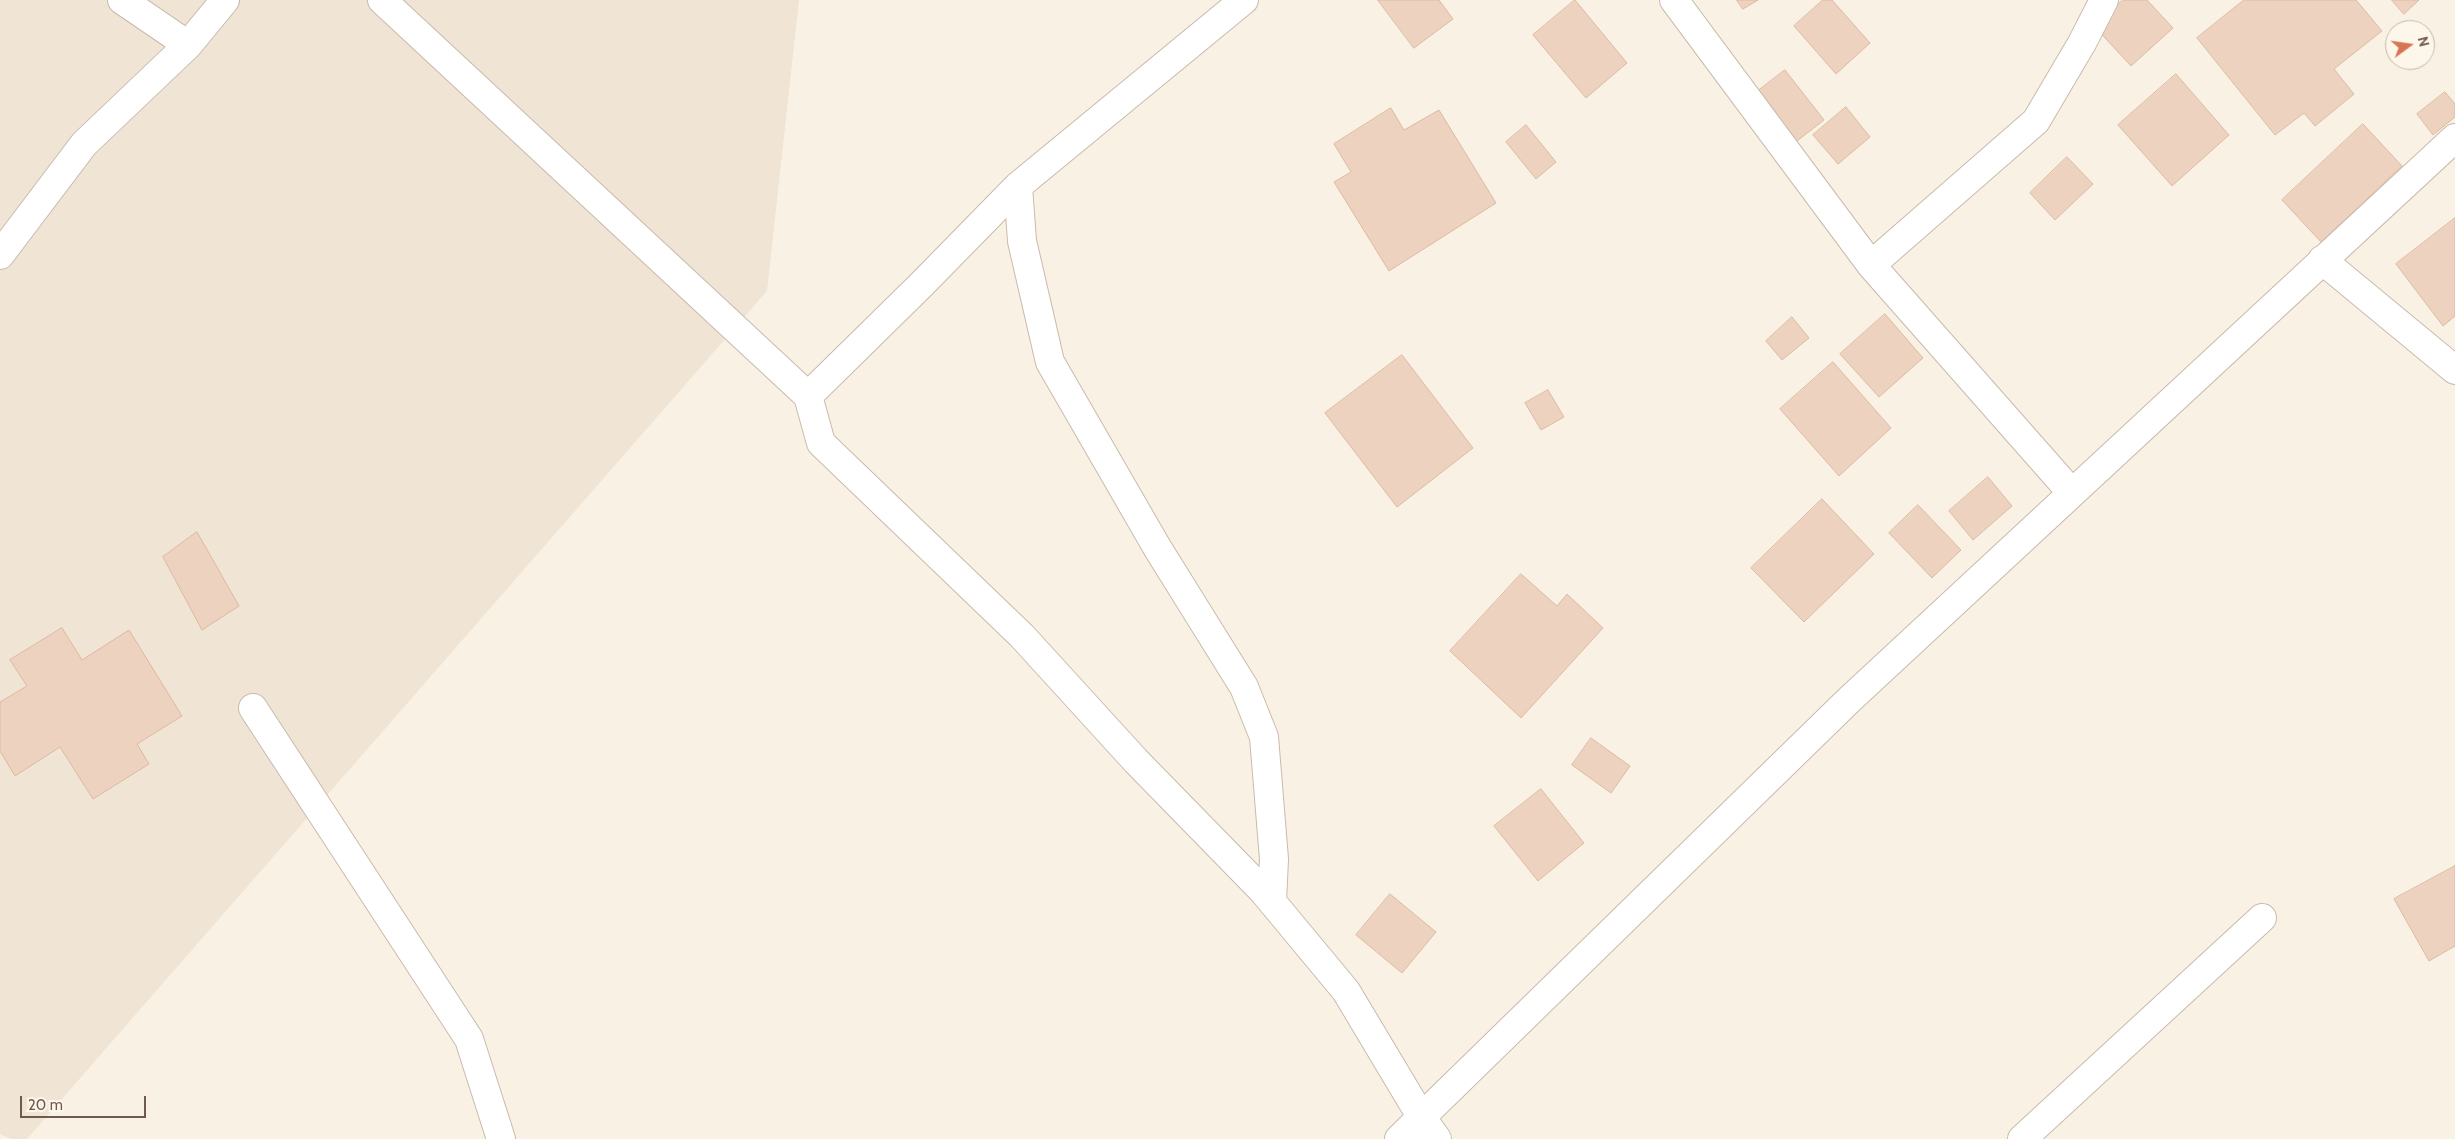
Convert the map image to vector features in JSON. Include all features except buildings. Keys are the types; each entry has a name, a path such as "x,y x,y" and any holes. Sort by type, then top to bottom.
{"street":[{"path":"122,0 188,45"},
{"path":"0,255 84,144 188,45 225,0"},
{"path":"382,0 808,396 821,444 1022,636 1136,761 1272,902 1346,991 1430,1129"},
{"path":"808,396 1018,186 1244,0"},
{"path":"1674,0 1872,265 2072,493"},
{"path":"1872,265 2036,121 2082,43 2104,0"},
{"path":"1399,1139 1430,1129 1849,700 2455,138"},
{"path":"1018,186 1022,241 1050,362 1158,549 1244,686 1264,737 1274,859 1272,902"},
{"path":"2322,260 2455,370"},
{"path":"253,708 469,1039 501,1139"},
{"path":"2022,1139 2262,918"}],"shaded area":[{"path":"0,0 799,0 767,291 27,1139 11,1139 0,1134"}]}
